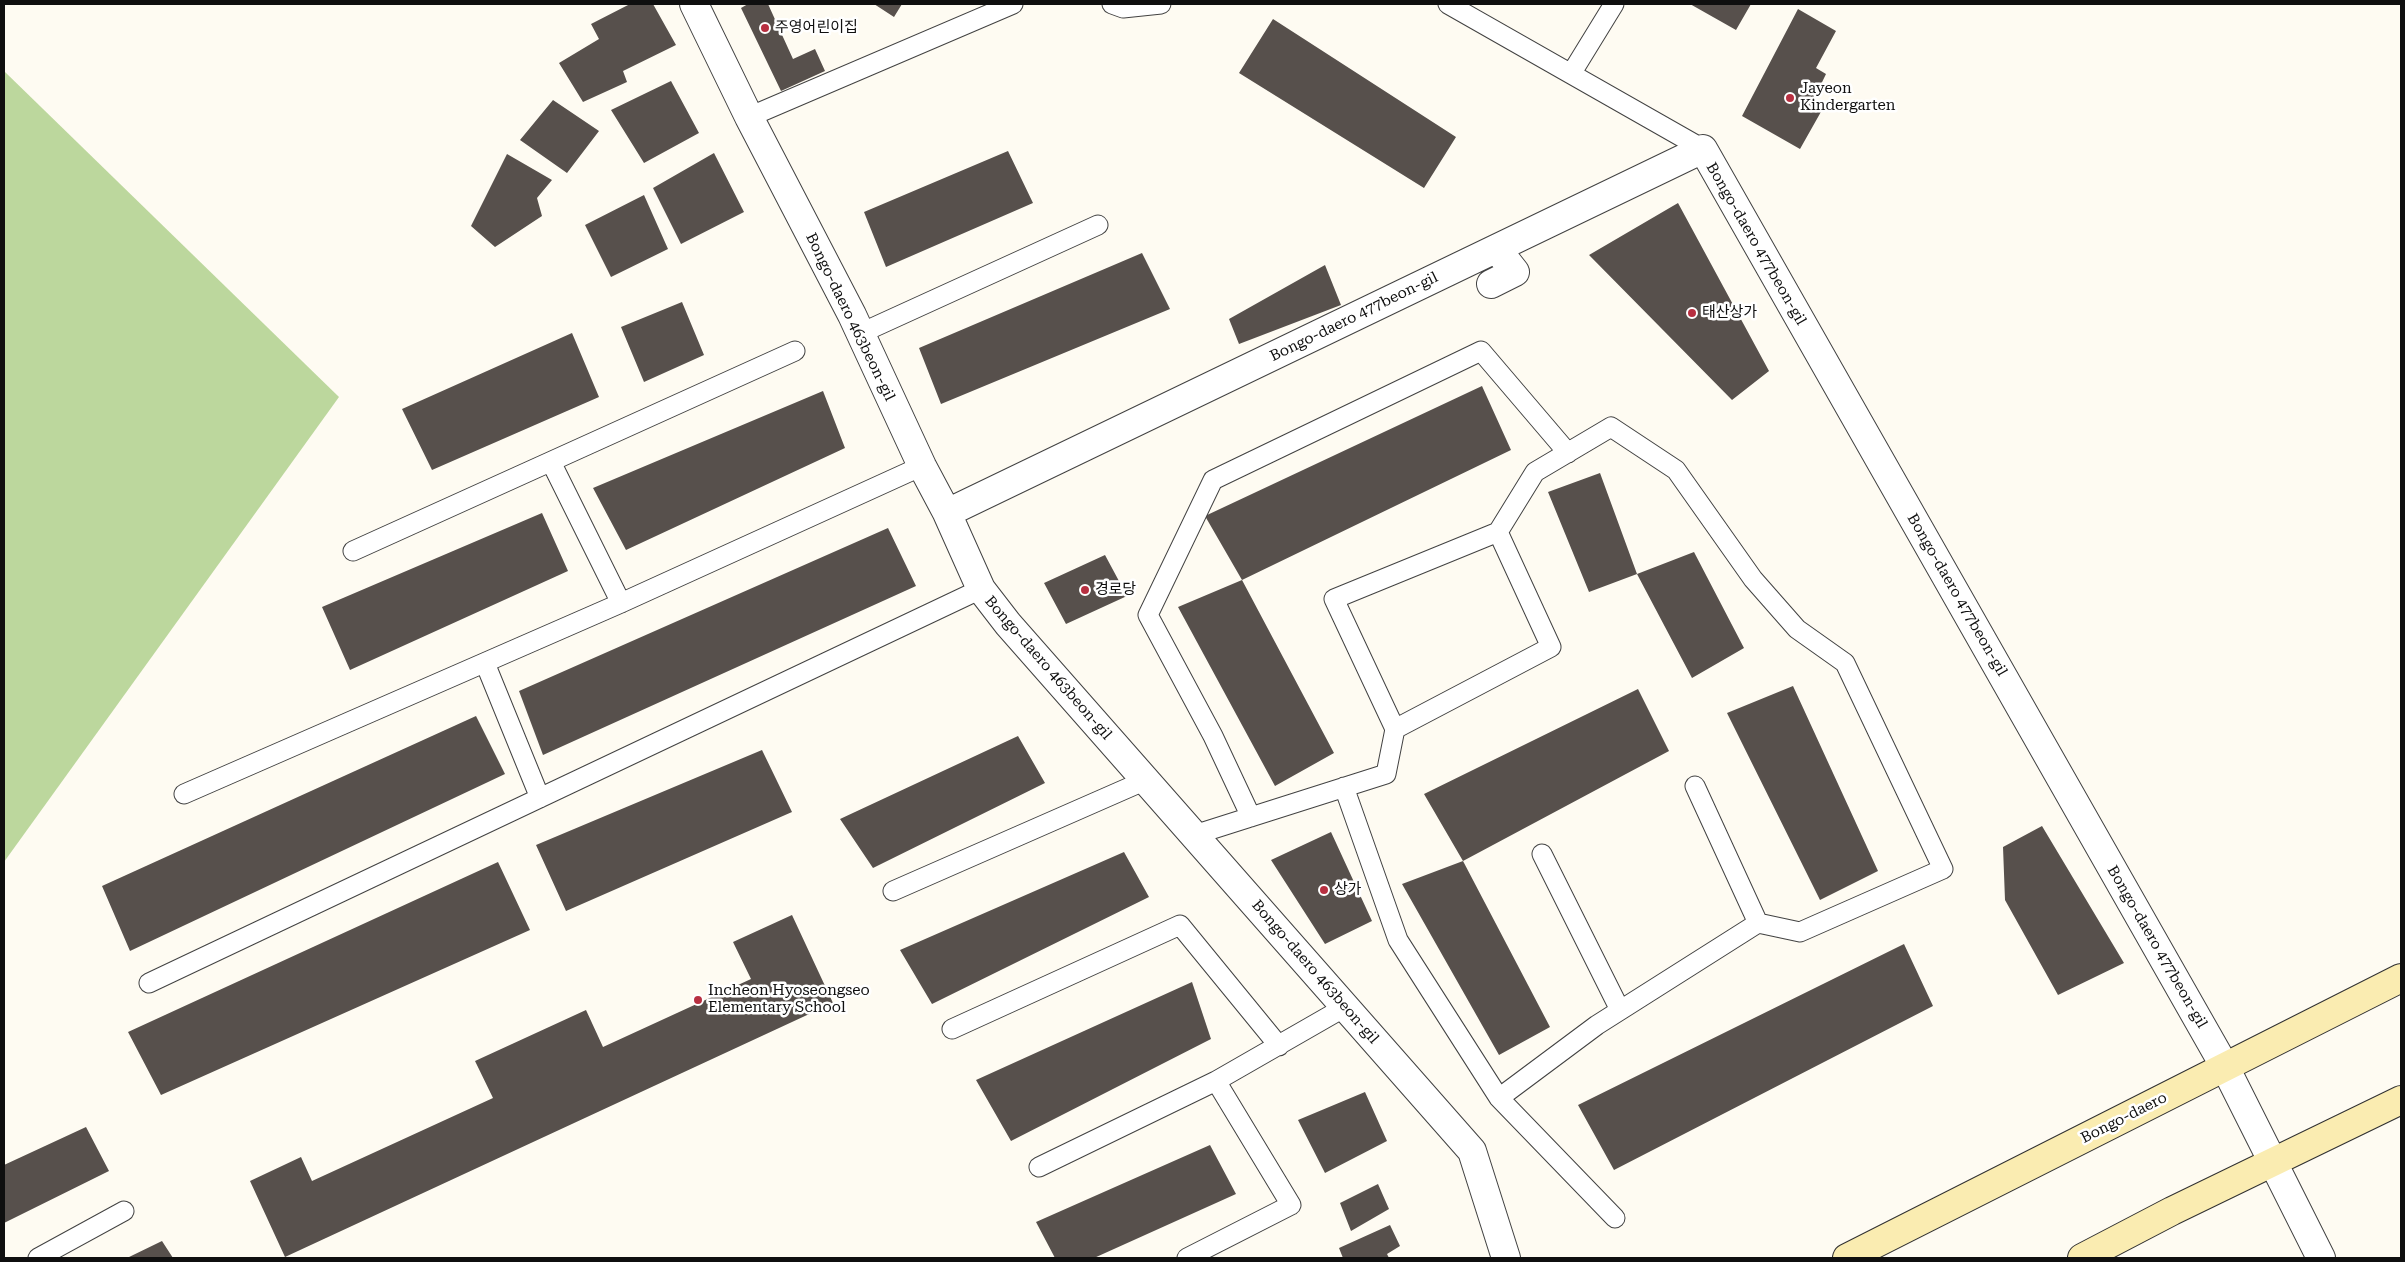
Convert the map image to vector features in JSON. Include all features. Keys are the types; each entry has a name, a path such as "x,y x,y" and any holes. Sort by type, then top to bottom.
{"main road":[{"name":"Bongo-daero","path":"1847,1258 2401,978"},
{"path":"2082,1258 2272,1162 2401,1100"}],"street":[{"name":"Bongo-daero 463beon-gil","path":"694,4 749,117 852,315 859,334 922,466 947,513 981,589 1008,624 1472,1151 1506,1258"},
{"name":"Bongo-daero 477beon-gil","path":"947,513 1703,149 2225,1067 2321,1258"},
{"path":"1491,284 1515,272 1497,249"}],"lane":[{"path":"749,117 1013,4"},
{"path":"1112,4 1123,8 1161,4"},
{"path":"1448,4 1703,149"},
{"path":"1571,74 1614,4"},
{"path":"859,334 1098,224"},
{"path":"353,551 795,351"},
{"path":"1251,817 1213,736 1148,615 1213,480 1481,351 1568,453"},
{"path":"1194,835 1386,774 1396,730 1334,599 1498,532 1535,472 1611,427 1676,470 1753,579 1797,629 1845,662 1943,869 1800,932 1758,923 1620,1010 1499,1098"},
{"path":"550,462 621,603"},
{"path":"184,794 621,603 922,466"},
{"path":"1396,730 1551,647 1498,532"},
{"path":"150,982 981,589"},
{"path":"485,662 540,798"},
{"path":"893,891 1146,780"},
{"path":"1695,786 1758,923"},
{"path":"1344,788 1398,940 1499,1098 1615,1218"},
{"path":"1542,854 1620,1010"},
{"path":"952,1029 1180,924 1279,1046"},
{"path":"1038,1167 1216,1081 1345,1007"},
{"path":"1187,1258 1291,1205 1216,1081"},
{"path":"38,1258 124,1211"}],"green space":[{"path":"4,71 339,397 4,862"}],"building":[{"path":"630,4 653,4 676,45 623,71 627,82 583,102 559,63 599,39 591,24"},
{"name":"주영어린이집","path":"748,4 768,4 793,59 815,49 825,71 781,91 741,8"},
{"path":"874,4 902,4 894,17"},
{"path":"1690,4 1751,4 1736,30"},
{"path":"1798,9 1836,31 1816,68 1826,74 1811,105 1822,110 1800,149 1742,116"},
{"path":"1273,19 1456,137 1424,188 1239,73"},
{"path":"671,81 699,133 644,163 611,110"},
{"path":"553,100 599,131 567,173 520,140"},
{"path":"1008,151 1033,203 886,267 864,212"},
{"path":"714,153 744,212 681,244 653,188"},
{"path":"507,154 552,180 537,198 542,216 495,247 471,226"},
{"path":"644,195 668,249 611,277 585,225"},
{"name":"태산상가","path":"1678,203 1769,371 1732,400 1589,255"},
{"path":"1142,253 1170,309 941,404 919,348"},
{"path":"1325,265 1341,305 1239,344 1229,319"},
{"path":"682,302 704,355 644,382 621,327"},
{"path":"572,333 599,397 432,470 402,409"},
{"path":"1482,386 1511,450 1242,580 1205,516"},
{"path":"823,391 845,448 626,550 593,488"},
{"path":"1600,473 1637,574 1589,592 1548,492"},
{"path":"542,513 568,571 350,670 322,607"},
{"path":"888,528 916,586 543,755 519,691"},
{"path":"1694,552 1744,648 1692,678 1637,574"},
{"name":"경로당","path":"1105,555 1127,596 1066,624 1044,583"},
{"path":"1242,580 1334,753 1275,786 1178,607"},
{"path":"1793,686 1878,871 1820,900 1727,713"},
{"path":"1638,689 1669,751 1463,861 1424,794"},
{"path":"476,716 505,774 130,951 102,886"},
{"path":"1018,736 1045,783 873,868 840,819"},
{"path":"762,750 792,812 566,911 536,845"},
{"path":"2042,826 2124,963 2058,995 2005,900 2003,847"},
{"name":"상가","path":"1331,832 1372,921 1325,944 1271,860"},
{"path":"1124,852 1149,897 932,1004 900,950"},
{"path":"1463,861 1550,1027 1499,1055 1402,884"},
{"path":"498,862 530,930 161,1095 128,1032"},
{"path":"792,915 833,1003 285,1257 250,1181 301,1157 312,1181 493,1098 475,1061 586,1010 603,1047 751,979 733,942"},
{"path":"1904,944 1933,1006 1614,1170 1578,1105"},
{"path":"1192,982 1211,1039 1011,1141 976,1080"},
{"path":"1365,1092 1387,1141 1325,1173 1298,1120"},
{"path":"86,1127 109,1171 4,1223 4,1165"},
{"path":"1210,1145 1236,1194 1094,1258 1055,1258 1036,1222"},
{"path":"1378,1184 1389,1209 1351,1231 1340,1203"},
{"path":"1390,1225 1400,1246 1387,1254 1389,1258 1343,1258 1339,1248"},
{"path":"162,1241 173,1258 127,1258"}],"place":[{"name":"주영어린이집","path":"765,28"},
{"name":"Jayeon Kindergarten","path":"1790,98"},
{"name":"태산상가","path":"1692,313"},
{"name":"경로당","path":"1085,590"},
{"name":"상가","path":"1324,890"},
{"name":"Incheon Hyoseongseo Elementary School","path":"698,1000"}]}
